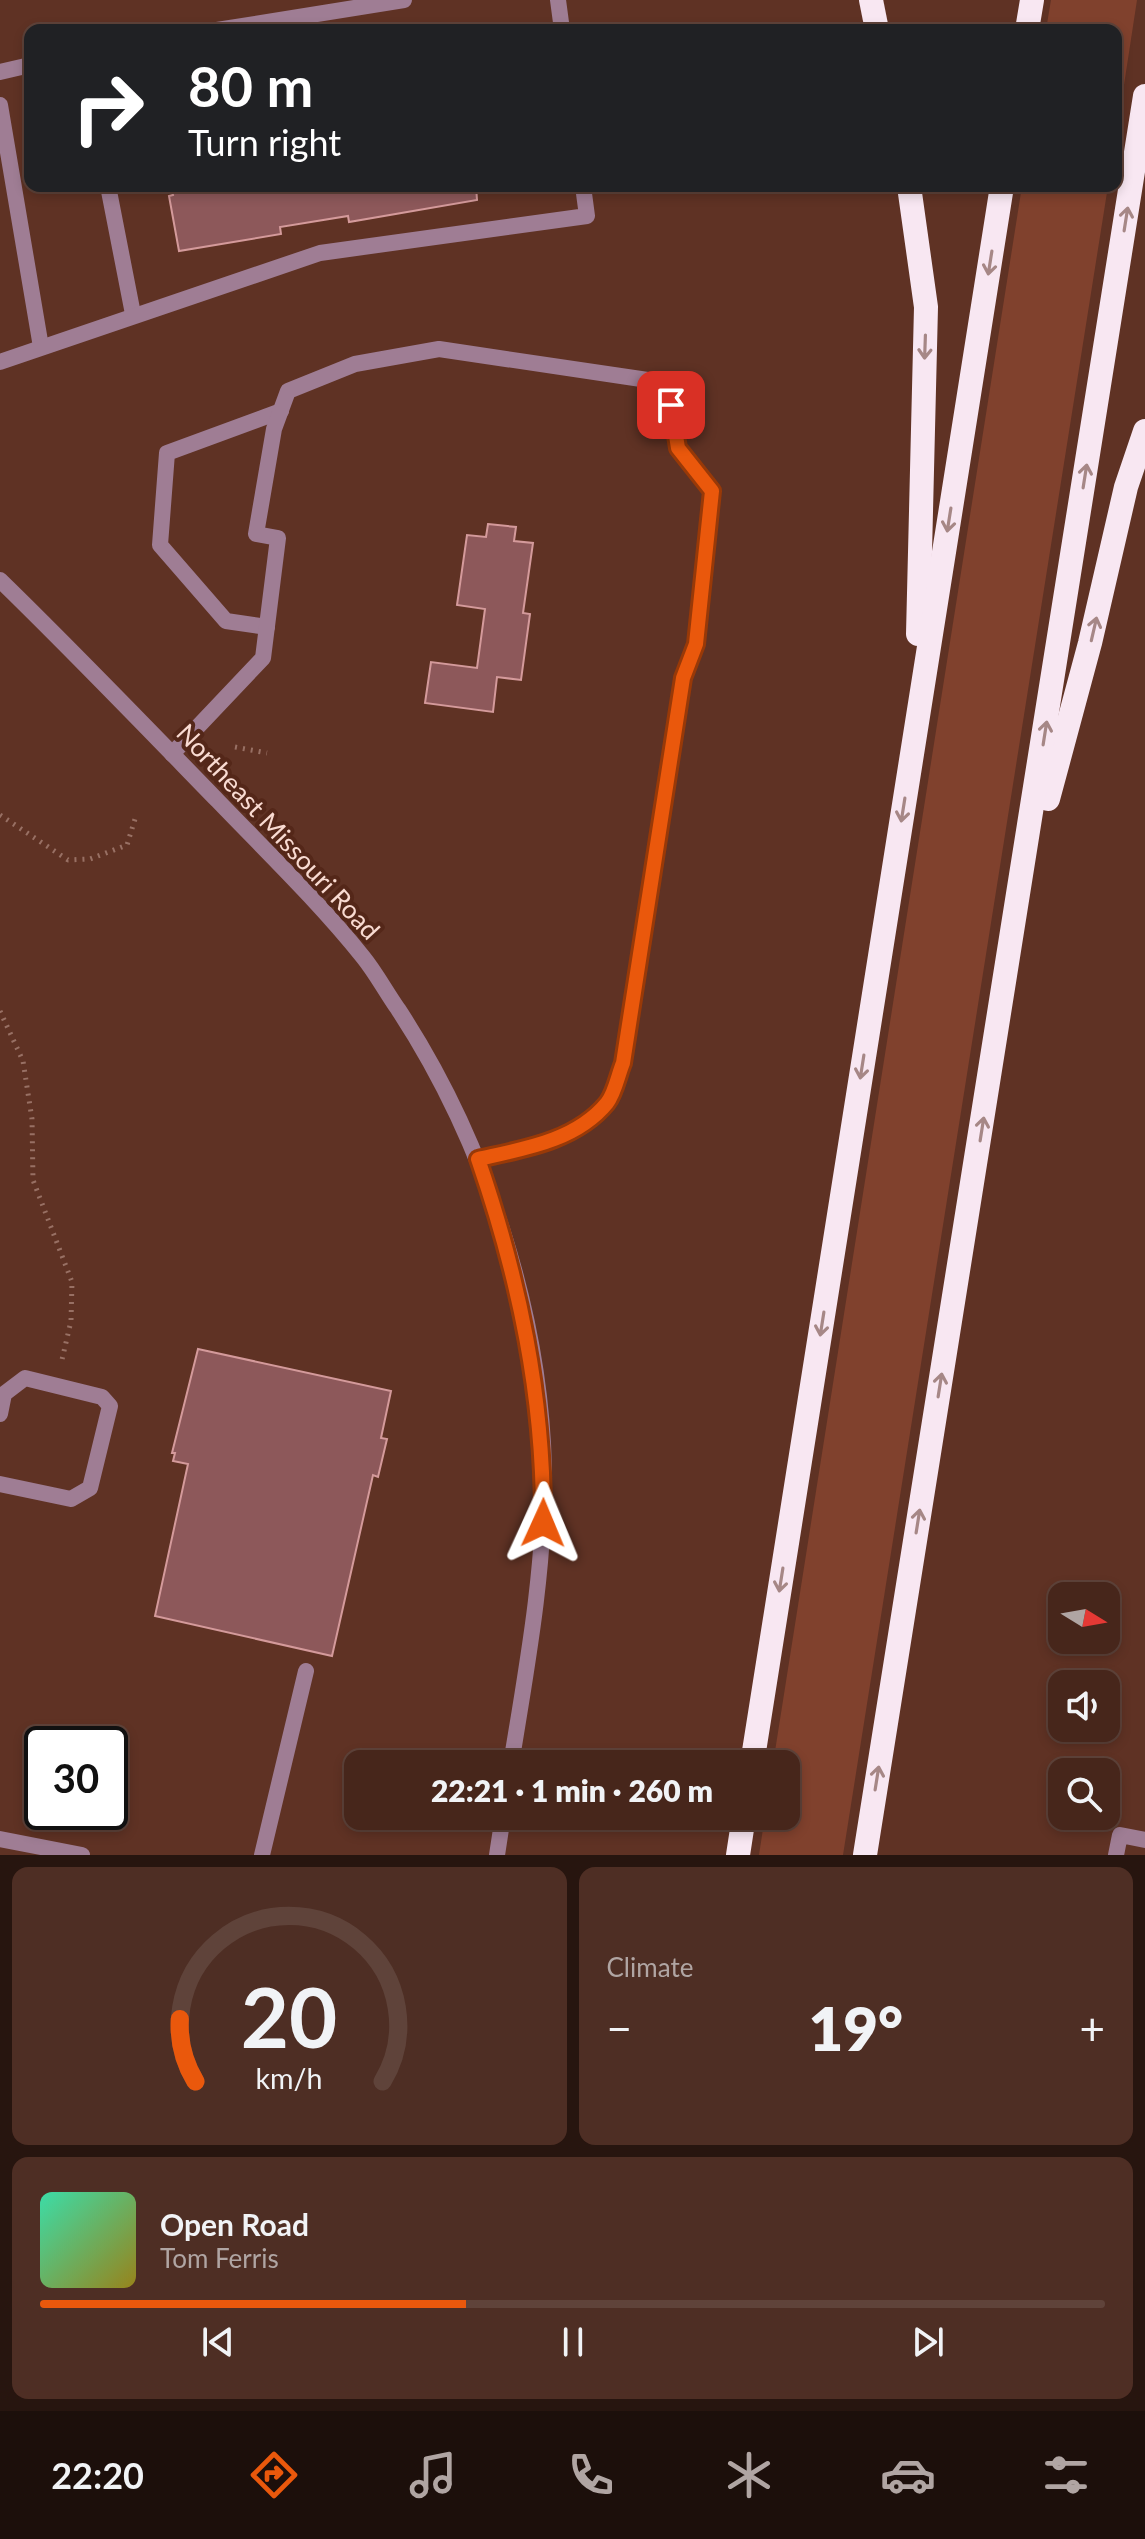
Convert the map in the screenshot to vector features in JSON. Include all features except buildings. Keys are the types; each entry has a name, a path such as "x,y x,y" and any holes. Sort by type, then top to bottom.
{"highway":[{"path":"871,0 876,24"},
{"path":"1028,24 1032,0"},
{"path":"865,1855 1145,96"},
{"path":"910,192 926,307 915,733"},
{"path":"754,1750 1001,192"},
{"path":"1015,921 1090,643 1126,487 1145,431"},
{"path":"738,1855 742,1830"}],"street":[{"path":"254,24 404,0"},
{"path":"558,0 561,24"},
{"path":"0,72 24,66"},
{"path":"0,105 41,347"},
{"path":"109,192 133,314"},
{"path":"0,362 133,314 320,253 587,216 584,192"},
{"path":"172,754 263,658 278,538 256,534 274,429 288,391 355,364 439,349 668,383 678,448 712,491 696,644 683,678 623,1063 608,1102 577,1130 523,1149 478,1159"},
{"path":"267,627 226,621 160,545 167,453 281,411"},
{"name":"Northeast Missouri Road","path":"0,580 312,899 365,959 446,1090 478,1159 503,1233 523,1314 536,1390 544,1467 542,1551 513,1750"},
{"path":"0,1414 4,1394 25,1378 102,1397 110,1406 90,1488 71,1499 0,1484"},
{"path":"262,1855 306,1671"},
{"path":"497,1855 501,1830"},
{"path":"1116,1855 1120,1835 1145,1840"},
{"path":"0,1839 82,1855"}],"path":[{"path":"235,747 267,753"},
{"path":"0,815 68,860 90,859 127,845 135,819"},
{"path":"0,1011 23,1061 32,1119 33,1180 72,1282 71,1321 57,1386"}],"shaded area":[{"path":"1051,0 1137,0 1122,98 1122,24 1047,24"},
{"path":"1021,192 1107,192 843,1855 759,1855 763,1830 800,1830 800,1750 775,1750"}],"route":[{"path":"543,1523 544,1467 536,1390 523,1314 503,1233 478,1159 523,1149 577,1130 608,1102 623,1063 683,678 696,644 712,491 678,448 671,405"}]}
